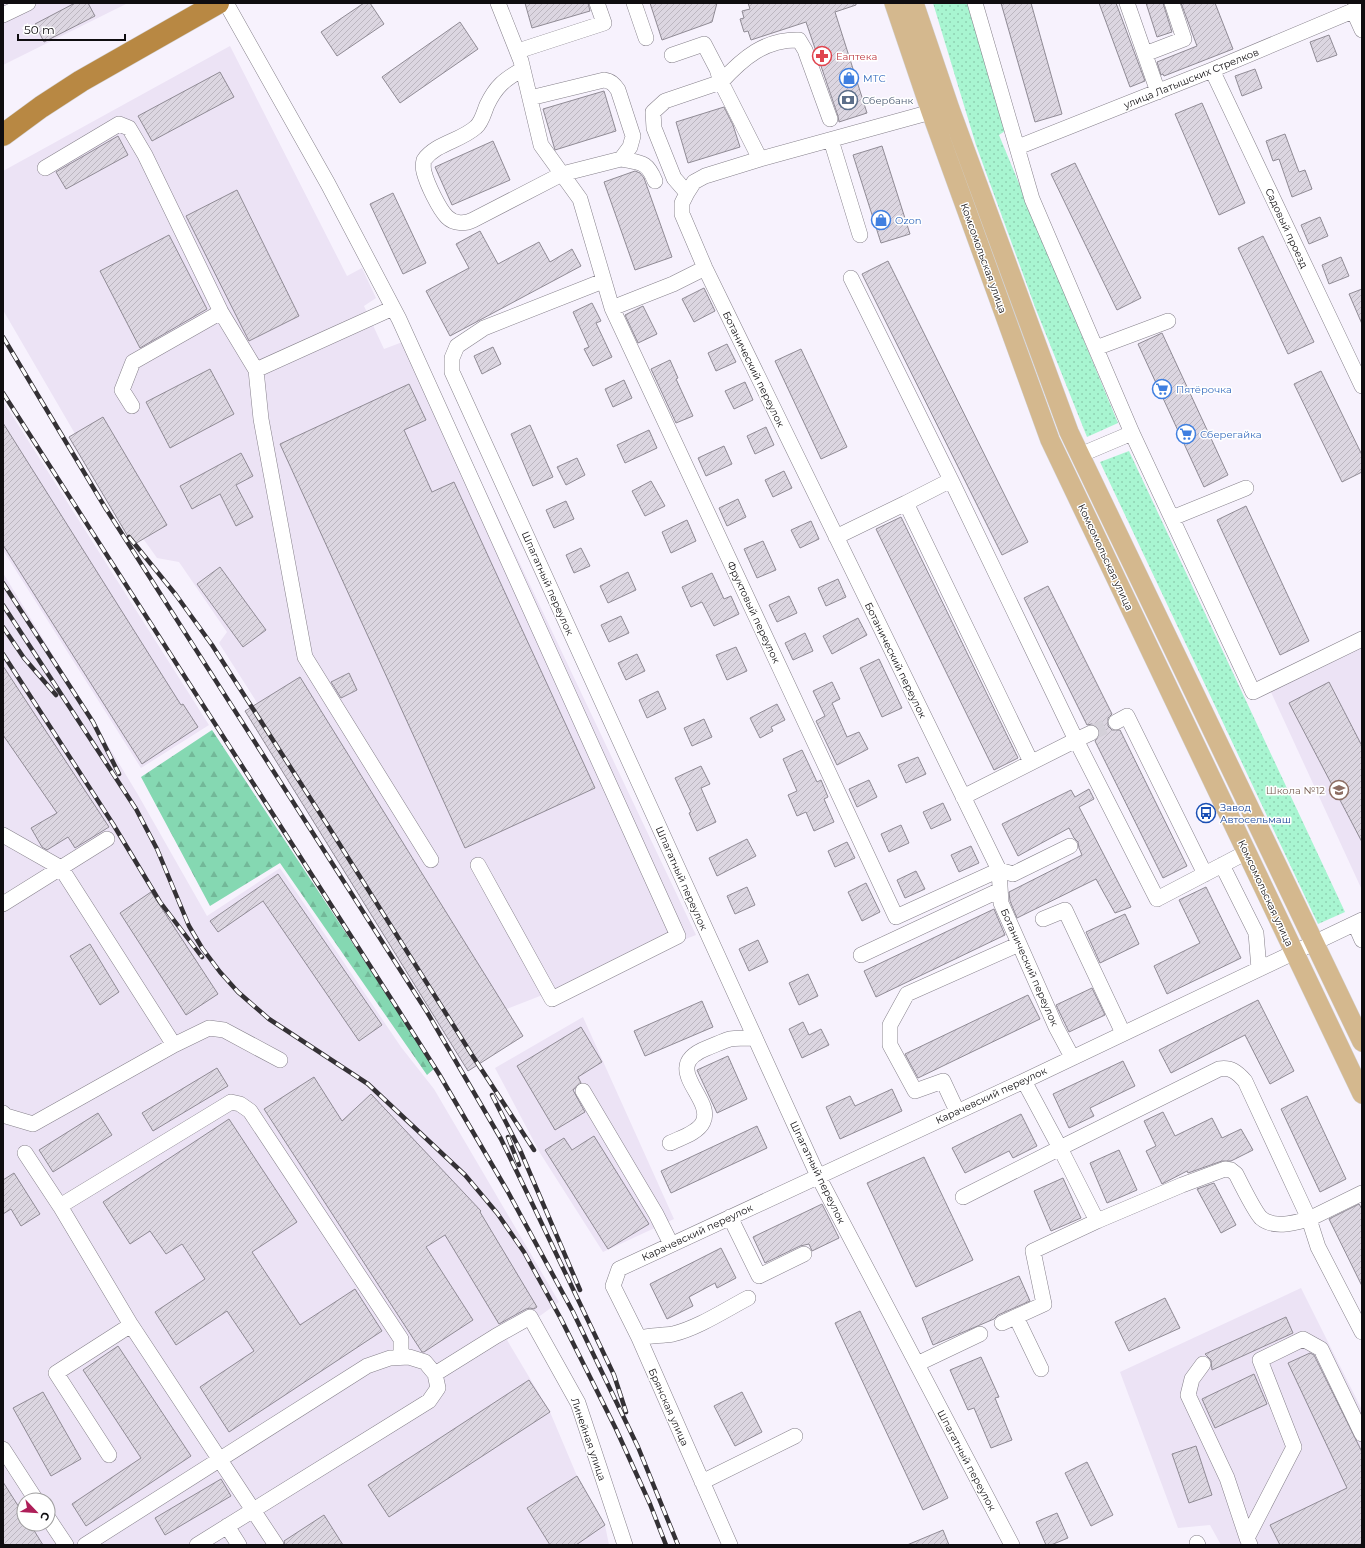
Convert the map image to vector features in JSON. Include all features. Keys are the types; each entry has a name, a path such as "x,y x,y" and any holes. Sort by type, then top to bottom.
{"highway":[{"path":"3,135 41,107 81,81 218,3"}],"main road":[{"name":"Комсомольская улица","path":"894,3 931,112 1050,440 1362,1094"},
{"name":"Комсомольская улица","path":"914,3 952,116 1069,432 1362,1042"}],"street":[{"path":"3,16 28,3"},
{"path":"226,3 328,184 393,308 678,936 552,1000 478,865"},
{"path":"498,3 518,51 541,146 562,174"},
{"path":"518,51 604,23 597,3"},
{"path":"634,3 646,38"},
{"path":"975,3 1032,199 1132,433 1253,692 1362,639"},
{"path":"1127,3 1158,92"},
{"path":"1145,54 1184,39 1172,3"},
{"path":"1357,8 1362,30"},
{"name":"улица Латышских Стрелков","path":"1018,147 1212,70 1357,8"},
{"path":"830,119 805,50 799,40 787,40 759,49 744,59 721,82 665,101 653,112 654,128 674,178 686,193 694,182 705,176 760,159 931,112"},
{"path":"672,55 704,44 717,69 721,82 760,159"},
{"path":"523,69 507,78 493,93 477,126 432,151 424,160 424,172 437,203 447,217 458,222 466,223 562,174 621,159 641,163 650,169 655,181"},
{"name":"Садовый проезд","path":"1212,70 1362,386"},
{"path":"530,98 604,80 610,81 618,90 633,136 630,147 621,159"},
{"path":"45,168 119,124 129,128 145,155 221,312 256,370 261,419 305,657 431,860"},
{"path":"831,140 860,235"},
{"name":"Фруктовый переулок","path":"562,174 580,199 612,308 896,917 999,870"},
{"name":"Ботанический переулок","path":"686,193 682,203 682,214 705,268 999,870 1001,903 1056,1027 1072,1057"},
{"path":"612,308 673,284 705,268"},
{"path":"851,278 951,480 1076,740 1157,899 1246,852"},
{"name":"Шпагатный переулок","path":"603,281 484,328 457,346 452,358 452,372 818,1176 1012,1545"},
{"path":"256,370 393,308"},
{"path":"132,406 122,390 133,362 221,312"},
{"path":"1096,348 1168,321"},
{"path":"1080,456 1132,433"},
{"path":"836,537 951,480"},
{"path":"1172,518 1246,488"},
{"path":"906,503 1032,762"},
{"path":"1116,722 1127,716 1205,874"},
{"path":"963,797 1091,733"},
{"path":"3,835 61,868 174,1045"},
{"path":"3,904 107,839"},
{"path":"999,870 1013,874 1070,846"},
{"path":"1222,865 1256,933 1259,970"},
{"path":"861,955 1000,890"},
{"path":"1044,919 1064,910 1123,1033"},
{"path":"1358,922 1362,940"},
{"name":"Карачевский переулок","path":"619,1269 1024,1081 1358,922"},
{"path":"957,1111 943,1081 915,1091 890,1044 890,1025 907,994 1020,944"},
{"path":"3,1113 6,1116 33,1124 174,1045 209,1028 224,1030 280,1060"},
{"path":"670,1143 696,1130 703,1122 705,1111 689,1078 687,1067 690,1059 698,1051 730,1039 755,1038"},
{"path":"963,1197 1219,1069 1227,1068 1237,1073 1245,1081 1309,1220 1318,1247 1362,1332"},
{"path":"1024,1081 1097,1221"},
{"path":"583,1092 656,1214 671,1244"},
{"path":"60,1206 231,1102 240,1104 250,1110 401,1339 401,1357"},
{"path":"26,1153 60,1206 131,1325 276,1545"},
{"path":"1002,1323 1044,1304 1033,1251 1097,1221 1182,1185 1225,1169 1231,1170 1236,1174 1260,1217 1271,1223 1287,1224 1309,1220 1362,1193"},
{"path":"730,1217 759,1276 804,1254"},
{"name":"Брянская улица","path":"619,1269 613,1286 639,1338 730,1545"},
{"path":"639,1338 672,1334 692,1327 748,1298"},
{"name":"Линейная улица","path":"435,1374 496,1336 530,1317 578,1403 625,1545"},
{"path":"1016,1317 1041,1369"},
{"path":"109,1455 56,1373 131,1325"},
{"path":"917,1364 980,1334"},
{"path":"1249,1542 1294,1447 1260,1360 1303,1339 1321,1349 1362,1434"},
{"path":"85,1545 367,1366 390,1358 409,1357 425,1362 435,1374 438,1388 429,1402 197,1545"},
{"path":"1203,1364 1192,1379 1188,1395 1227,1478 1249,1542"},
{"path":"702,1482 796,1436"},
{"path":"3,1449 31,1492"},
{"path":"227,1526 239,1545"},
{"path":"56,1530 66,1545"}],"shaded area":[{"path":"3,3 128,3 3,65"},
{"path":"230,46 347,276 362,268 376,298 364,306 384,349 413,338 696,935 463,1026 219,643 227,632 179,562 157,558 124,512 92,463 3,310 3,171"},
{"path":"3,401 209,725 141,768 3,550"},
{"path":"3,573 137,793 207,916 280,868 401,1047 434,1089 559,1302 507,1340 550,1412 577,1476 605,1525 609,1545 3,1545"},
{"name":"Школа №12","path":"1362,644 1362,890 1270,690"},
{"path":"583,1017 674,1219 603,1252 540,1153 495,1068"},
{"path":"1301,1288 1362,1410 1362,1545 1221,1545 1210,1525 1178,1528 1120,1372"}],"green space":[{"path":"933,3 967,3 1008,129 999,135 1118,423 1087,437 1035,307 976,145"},
{"path":"1129,451 1345,912 1318,924 1100,462"},
{"path":"212,730 435,1068 427,1075 280,863 210,906 141,777"}],"building":[{"path":"75,3 88,3 95,16 44,42 35,24"},
{"path":"364,3 370,3 384,24 337,56 321,32"},
{"path":"525,3 588,3 590,11 532,28"},
{"path":"650,3 717,3 712,22 662,40"},
{"path":"748,3 856,3 856,5 835,12 867,113 839,122 806,22 751,40 748,31 744,32 740,19 744,18 742,11 750,9"},
{"path":"1001,3 1031,3 1062,114 1035,122"},
{"path":"1099,3 1116,3 1145,81 1130,87"},
{"path":"1146,3 1163,3 1172,32 1157,37"},
{"path":"1181,3 1215,3 1233,49 1164,76 1163,74 1161,75 1157,62 1197,46"},
{"path":"460,22 478,49 400,103 382,77"},
{"path":"1329,35 1337,55 1317,62 1310,42"},
{"path":"1255,69 1262,88 1242,96 1235,76"},
{"path":"220,72 234,97 152,141 138,116"},
{"path":"604,91 616,131 555,150 543,109"},
{"path":"1202,103 1245,203 1219,215 1175,114"},
{"path":"724,107 733,125 740,147 688,163 676,122"},
{"path":"1285,134 1299,172 1305,170 1312,189 1292,197 1279,159 1273,161 1266,141"},
{"path":"118,136 128,155 66,189 56,172"},
{"path":"493,141 510,180 452,205 435,167"},
{"path":"882,146 910,234 881,243 853,155"},
{"path":"1075,163 1141,298 1117,310 1051,174"},
{"path":"635,171 640,173 644,178 672,257 635,270 604,182"},
{"path":"237,190 299,316 249,341 186,216"},
{"path":"393,193 426,263 403,274 370,204"},
{"path":"1320,217 1328,236 1309,244 1301,225"},
{"path":"480,231 498,264 539,242 550,262 572,249 581,266 450,336 426,291 469,268 456,244"},
{"path":"169,235 207,309 140,348 100,271"},
{"path":"1263,236 1314,342 1288,354 1238,248"},
{"path":"1341,257 1349,276 1329,284 1322,265"},
{"path":"888,261 1028,542 1002,555 862,274"},
{"path":"704,288 715,311 694,322 682,299"},
{"path":"1362,289 1362,324 1349,294"},
{"path":"592,303 601,321 596,323 612,357 593,366 584,349 589,347 573,312"},
{"path":"643,306 657,334 638,343 625,315"},
{"path":"1162,333 1228,475 1204,487 1138,344"},
{"path":"727,344 736,362 716,371 708,353"},
{"path":"493,347 501,364 482,374 474,356"},
{"path":"801,349 847,447 821,459 775,361"},
{"path":"670,360 678,378 676,379 693,416 676,423 651,369"},
{"path":"210,369 234,414 170,448 146,402"},
{"path":"1321,371 1362,455 1362,472 1342,482 1294,384"},
{"path":"624,380 632,398 613,407 605,389"},
{"path":"745,382 753,400 734,409 725,391"},
{"path":"409,384 426,420 404,430 432,492 454,482 595,788 465,848 280,444"},
{"path":"103,417 167,525 133,545 69,437"},
{"path":"3,423 181,705 183,704 198,727 142,764 3,545"},
{"path":"530,425 553,477 533,486 511,434"},
{"path":"766,427 774,445 755,454 747,436"},
{"path":"649,430 657,448 625,463 617,445"},
{"path":"724,446 732,464 706,476 698,458"},
{"path":"241,453 253,476 236,485 253,517 236,526 220,494 192,509 180,486"},
{"path":"577,458 585,475 566,485 557,467"},
{"path":"784,471 792,488 773,497 765,480"},
{"path":"651,481 665,506 645,516 632,491"},
{"path":"738,499 746,517 727,526 719,508"},
{"path":"566,501 574,519 554,528 546,510"},
{"path":"1246,506 1309,641 1280,655 1217,520"},
{"path":"901,517 1018,758 994,770 876,529"},
{"path":"687,520 696,541 671,553 662,532"},
{"path":"811,521 819,539 800,548 791,530"},
{"path":"763,541 776,570 757,578 744,549"},
{"path":"581,548 590,566 574,573 566,555"},
{"path":"220,567 266,630 243,647 197,584"},
{"path":"628,572 636,590 608,603 600,586"},
{"path":"712,573 724,599 731,596 739,614 714,626 702,602 691,607 682,587"},
{"path":"838,579 846,597 826,606 818,588"},
{"path":"1048,586 1112,714 1108,718 1108,726 1112,730 1120,730 1187,866 1163,878 1095,741 1100,734 1099,729 1092,724 1087,725 1024,598"},
{"path":"789,596 797,613 777,622 769,605"},
{"path":"621,616 629,633 609,642 601,625"},
{"path":"858,618 867,635 832,654 823,636"},
{"path":"805,633 813,651 793,660 785,643"},
{"path":"736,647 747,671 727,680 716,655"},
{"path":"637,654 645,671 626,680 618,663"},
{"path":"879,659 902,708 882,717 860,668"},
{"path":"3,666 109,827 75,848 68,837 47,850 42,847 31,828 57,813 3,735"},
{"path":"349,673 357,690 341,698 331,682"},
{"path":"300,677 523,1036 468,1071 245,711"},
{"path":"832,682 840,699 832,703 847,737 859,732 868,749 837,765 816,721 825,716 813,691"},
{"path":"1329,682 1362,746 1362,842 1289,703"},
{"path":"658,691 666,709 647,718 639,700"},
{"path":"777,704 785,720 771,727 773,731 760,738 750,718"},
{"path":"704,719 712,737 692,746 684,728"},
{"path":"802,750 817,782 821,780 828,797 824,799 834,822 814,831 806,812 797,816 788,795 797,791 783,759"},
{"path":"918,757 926,774 906,783 898,765"},
{"path":"701,766 710,784 701,788 716,822 697,831 689,813 691,812 675,778"},
{"path":"869,780 877,797 857,807 849,789"},
{"path":"1089,789 1094,799 1079,807 1131,907 1115,913 1096,879 1017,918 1010,901 1009,892 1082,855 1078,842 1074,838 1069,828 1018,856 1002,824 1071,790 1075,797"},
{"path":"943,803 951,820 931,829 923,812"},
{"path":"901,825 909,843 889,852 881,834"},
{"path":"747,839 756,856 717,876 709,858"},
{"path":"847,842 855,858 835,867 828,851"},
{"path":"971,846 979,863 959,872 951,855"},
{"path":"916,871 925,889 905,898 897,880"},
{"path":"278,874 382,1025 359,1041 263,901 218,932 210,921"},
{"path":"866,883 880,912 862,921 848,892"},
{"path":"747,887 755,905 735,914 727,896"},
{"path":"1206,887 1241,958 1167,994 1154,966 1200,943 1179,900"},
{"path":"151,892 218,994 186,1015 120,913"},
{"path":"994,909 1005,935 876,997 864,971"},
{"path":"1125,914 1139,944 1100,963 1086,932"},
{"path":"758,940 768,962 749,971 739,949"},
{"path":"90,944 119,992 100,1005 70,956"},
{"path":"808,974 818,996 799,1005 789,983"},
{"path":"1092,988 1105,1015 1069,1032 1056,1005"},
{"path":"1028,995 1040,1019 918,1078 905,1054"},
{"path":"1258,1000 1294,1071 1270,1084 1245,1035 1171,1073 1159,1050"},
{"path":"702,1001 713,1027 645,1056 634,1031"},
{"path":"803,1022 809,1035 821,1029 829,1045 802,1058 789,1029"},
{"path":"581,1027 602,1062 578,1077 581,1083 573,1090 585,1112 555,1130 517,1066"},
{"path":"728,1056 747,1099 717,1113 697,1070"},
{"path":"1123,1061 1135,1086 1090,1108 1094,1116 1069,1128 1053,1094"},
{"path":"217,1068 228,1086 153,1131 142,1113"},
{"path":"314,1077 342,1121 371,1094 481,1211 480,1212 537,1307 534,1309 526,1309 499,1324 445,1235 426,1247 473,1320 422,1352 264,1109"},
{"path":"892,1089 902,1111 840,1139 826,1107 850,1096 855,1106"},
{"path":"1307,1096 1346,1179 1320,1192 1281,1109"},
{"path":"1163,1112 1175,1136 1212,1118 1222,1138 1241,1129 1253,1150 1231,1161 1222,1161 1188,1173 1187,1171 1162,1184 1146,1151 1156,1146 1144,1121"},
{"path":"98,1113 112,1135 53,1172 39,1150"},
{"path":"1021,1114 1037,1146 1013,1158 1009,1151 965,1173 952,1148"},
{"path":"229,1119 297,1222 252,1252 300,1325 355,1289 382,1331 229,1432 200,1387 254,1351 227,1311 176,1345 155,1312 205,1279 182,1244 166,1254 150,1231 130,1244 103,1202"},
{"path":"757,1126 767,1148 671,1193 661,1171"},
{"path":"594,1136 649,1224 608,1249 545,1150 564,1138 572,1150"},
{"path":"1119,1150 1137,1190 1107,1203 1090,1163"},
{"path":"924,1157 973,1260 916,1287 867,1183"},
{"path":"14,1173 40,1214 21,1226 11,1209 3,1214 3,1180"},
{"path":"1063,1178 1081,1218 1051,1231 1034,1191"},
{"path":"1214,1183 1236,1225 1221,1233 1197,1189"},
{"path":"822,1204 839,1238 812,1251 809,1244 800,1246 765,1263 753,1237"},
{"path":"1359,1204 1362,1209 1362,1286 1329,1219"},
{"path":"721,1248 736,1278 717,1288 715,1283 689,1297 693,1306 667,1319 650,1284"},
{"path":"1019,1276 1030,1301 998,1315 994,1319 933,1345 922,1318"},
{"path":"1165,1298 1180,1328 1129,1351 1115,1322"},
{"path":"860,1311 948,1498 923,1510 835,1323"},
{"path":"1286,1317 1293,1333 1212,1370 1211,1360 1205,1354"},
{"path":"118,1346 191,1456 86,1526 72,1504 141,1458 83,1370"},
{"path":"1310,1353 1314,1355 1362,1452 1362,1545 1280,1545 1270,1525 1347,1488 1288,1363"},
{"path":"981,1357 999,1397 995,1398 1012,1440 991,1448 974,1408 968,1410 950,1370"},
{"path":"1254,1374 1267,1404 1215,1428 1202,1399"},
{"path":"529,1380 550,1412 389,1517 368,1485"},
{"path":"43,1392 81,1459 51,1476 13,1408"},
{"path":"742,1392 762,1432 735,1446 714,1406"},
{"path":"1196,1446 1212,1495 1189,1503 1172,1454"},
{"path":"1087,1462 1113,1515 1091,1526 1065,1473"},
{"path":"577,1476 605,1525 576,1545 550,1545 527,1508"},
{"path":"221,1479 231,1496 165,1535 155,1518"},
{"path":"3,1482 16,1502 16,1532 35,1532 43,1545 3,1545"},
{"path":"1057,1513 1068,1538 1051,1545 1046,1545 1036,1522"},
{"path":"324,1515 343,1545 285,1545 284,1541"},
{"path":"943,1530 949,1545 907,1545"}],"tunnel":[{"path":"1091,733 1116,722"}],"railway":[{"path":"3,337 106,509"},
{"path":"3,393 439,1074 508,1192 573,1312 638,1447 678,1545"},
{"path":"103,504 427,1012 501,1139 614,1375 626,1412"},
{"path":"129,537 176,595 212,645 472,1055 534,1150"},
{"path":"3,583 93,722 119,774"},
{"path":"3,605 136,809 157,849 189,926 202,948 220,972 238,992 269,1019 368,1084 465,1175 497,1213 524,1252 561,1319 616,1429 650,1504 666,1545"},
{"path":"3,627 24,658 56,695"},
{"path":"3,654 113,824 160,902 202,957"},
{"path":"492,1095 520,1150 580,1290"},
{"path":"508,1137 519,1165"}],"place":[{"name":"Еаптека","path":"822,56"},
{"name":"МТС","path":"849,78"},
{"name":"Сбербанк","path":"848,100"},
{"name":"Ozon","path":"881,220"},
{"name":"Пятёрочка","path":"1162,389"},
{"name":"Сберегайка","path":"1186,434"},
{"name":"Школа №12","path":"1339,790"},
{"name":"Завод Автосельмаш","path":"1206,813"}]}
